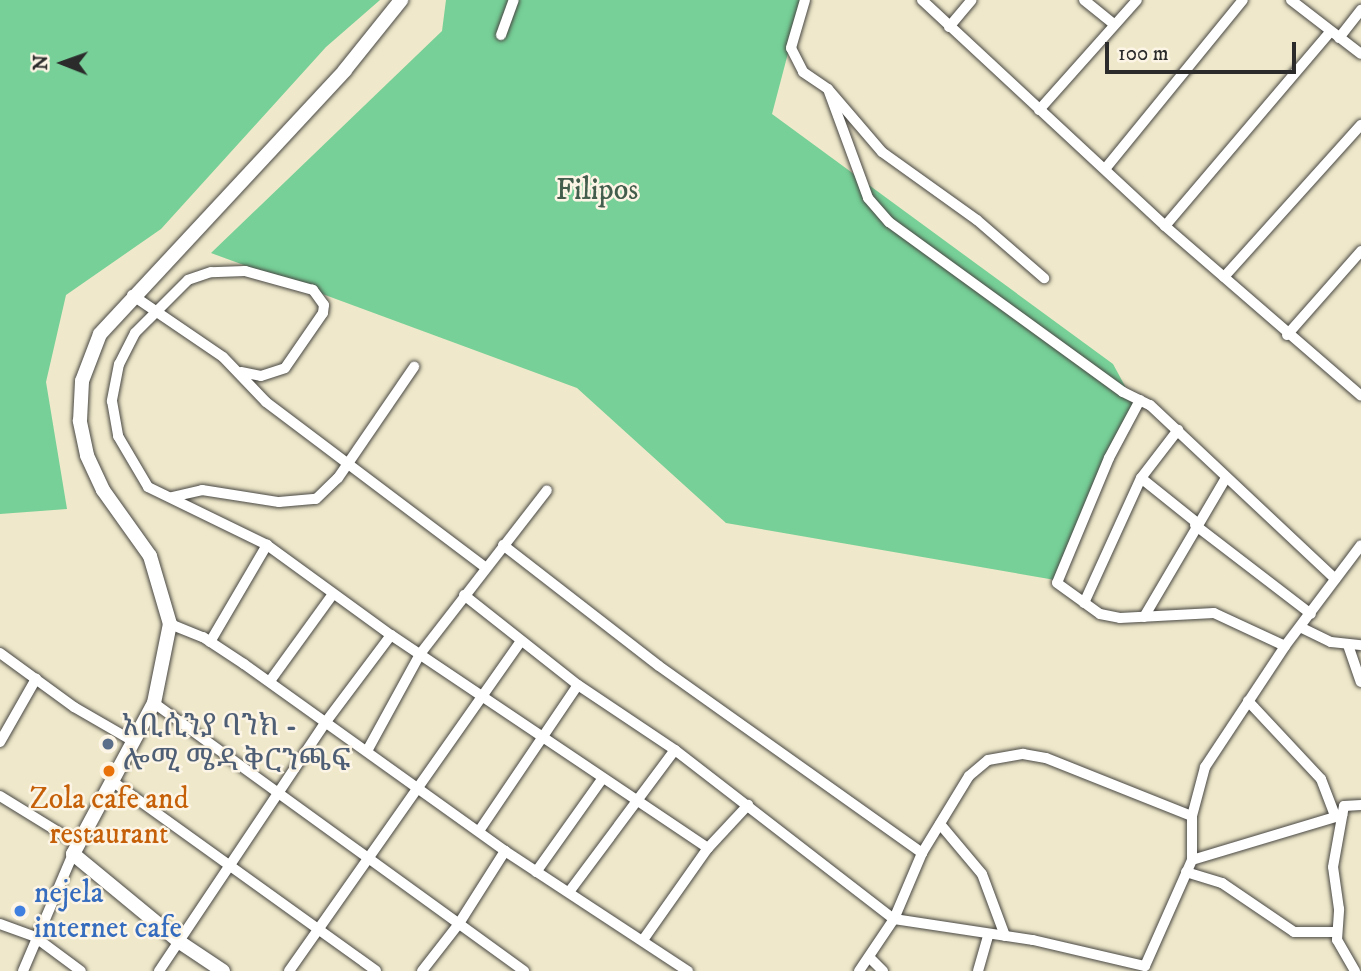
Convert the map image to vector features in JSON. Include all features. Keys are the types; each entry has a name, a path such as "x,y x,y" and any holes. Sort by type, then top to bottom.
{"street":[{"path":"23,971 35,937 75,849 155,703 170,624 150,556 94,474 80,421 82,382 91,350 132,295 345,70 401,0"},
{"path":"501,35 514,0"},
{"path":"805,0 794,28 792,55 803,72 828,89 882,152 977,220 1008,251 1044,278"},
{"path":"922,0 1165,226 1287,335 1361,396"},
{"path":"949,27 972,0"},
{"path":"1084,0 1114,24"},
{"path":"1039,110 1137,0"},
{"path":"1105,169 1243,0"},
{"path":"1292,0 1361,54"},
{"path":"1165,226 1335,35 1361,10"},
{"path":"828,89 868,198 889,222 1140,400 1178,430 1335,579"},
{"path":"1224,277 1361,125"},
{"path":"1287,335 1361,251"},
{"path":"241,372 261,376 285,368 304,346 324,309 313,290 245,271 211,272 188,280 135,333 119,364 112,401 118,436 144,482 267,545 391,635 708,848"},
{"path":"132,295 157,310 241,372 265,402 485,566"},
{"path":"172,496 202,490 307,502 323,495 414,367"},
{"path":"1140,400 1056,576 1060,589 1100,614 1144,617 1223,614 1285,646"},
{"path":"1084,603 1141,478 1178,430"},
{"path":"1141,478 1311,614"},
{"path":"1144,617 1196,524 1226,478"},
{"path":"367,751 420,654 485,566 547,490"},
{"path":"209,642 267,545"},
{"path":"503,545 659,666 922,853"},
{"path":"464,595 578,685 676,750 894,919 1005,936 1145,968 1192,860 1192,816 1205,767 1285,646 1302,628 1361,545"},
{"path":"270,681 333,594"},
{"path":"170,624 209,642 270,681 417,790 688,971"},
{"path":"1302,628 1348,645 1361,645"},
{"path":"159,971 280,797 326,723 391,635"},
{"path":"289,971 521,641"},
{"path":"1348,645 1361,682"},
{"path":"0,653 133,741"},
{"path":"0,742 36,679"},
{"path":"479,831 578,685"},
{"path":"1248,701 1321,779 1338,815"},
{"path":"155,703 280,797 524,971"},
{"path":"569,892 676,750"},
{"path":"859,971 871,959 894,919 922,853 969,776 988,760 1023,754 1046,758 1192,816"},
{"path":"536,872 602,779"},
{"path":"112,781 230,870 376,971"},
{"path":"0,796 75,849 181,943 223,971"},
{"path":"1354,971 1340,948 1337,932 1339,909 1333,867 1338,815 1346,804 1361,805"},
{"path":"643,940 708,848 748,805"},
{"path":"1192,860 1338,815"},
{"path":"940,824 982,874 1005,936"},
{"path":"422,971 458,925 505,851"},
{"path":"1186,872 1222,883 1294,932 1337,932"},
{"path":"0,924 35,937 81,971"},
{"path":"978,971 988,934"},
{"path":"871,959 883,971"}],"green space":[{"path":"0,0 380,0 326,47 161,229 66,295 46,382 67,509 0,514"},
{"name":"Filipos","path":"446,0 802,0 772,114 1113,364 1138,410 1055,580 726,523 577,388 211,253 442,31"}],"place":[{"name":"አቢሲንያ ባንክ - ሎሚ ሜዳ ቅርንጫፍ","path":"108,744"},
{"name":"Zola cafe and restaurant","path":"109,771"},
{"name":"nejela internet cafe","path":"20,911"}]}
